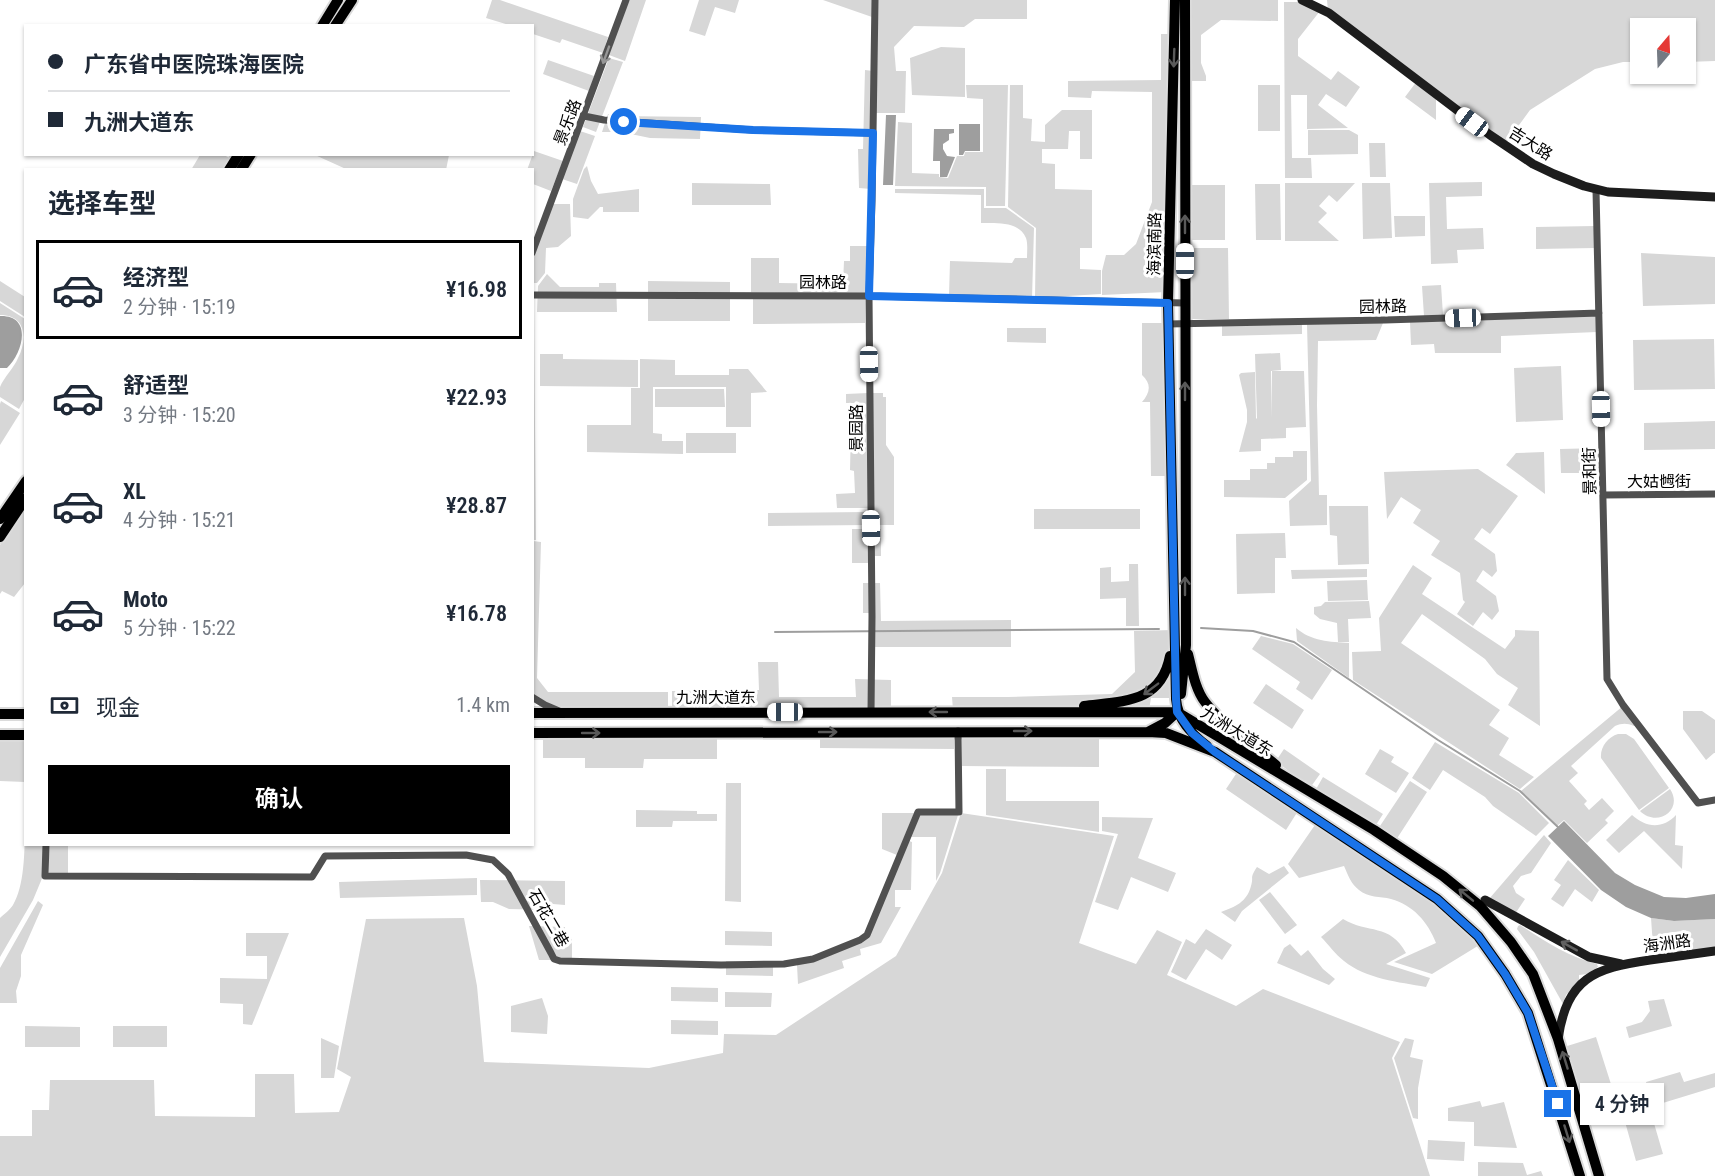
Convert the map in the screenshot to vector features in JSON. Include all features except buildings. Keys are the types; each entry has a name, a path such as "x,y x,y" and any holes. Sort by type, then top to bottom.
{"main road":[{"path":"323,24 338,0"},
{"path":"336,24 352,0"},
{"name":"海滨南路","path":"1175,0 1168,324 1177,712"},
{"name":"海滨南路","path":"1177,712 1181,700 1185,645 1185,0"},
{"name":"吉大路","path":"1302,0 1329,13 1515,153 1554,174 1596,190 1715,197"},
{"path":"0,519 24,484"},
{"path":"0,537 24,501"},
{"path":"1038,712 1113,702 1138,697 1149,692 1161,681 1165,673 1174,638"},
{"path":"1185,645 1194,678 1204,701 1230,728 1311,792"},
{"path":"1148,732 1165,723 1177,712 1192,733 1215,752"},
{"name":"九洲大道东","path":"534,713 1177,712 1374,830 1443,876 1480,906 1511,942 1533,974 1558,1039 1599,1176"},
{"path":"0,714 24,714"},
{"name":"九洲大道东","path":"534,733 1148,732 1166,733 1215,752 1437,899 1478,936 1505,974 1528,1013 1580,1176"},
{"path":"0,735 24,735"},
{"path":"1485,900 1589,957 1623,964"},
{"name":"海洲路","path":"1623,964 1715,951"},
{"path":"1558,1039 1561,1019 1576,989 1596,973 1623,964"}],"street":[{"name":"景乐路","path":"534,247 626,0"},
{"name":"景园路","path":"871,712 869,296 875,0"},
{"path":"584,116 604,120 753,130 873,133"},
{"name":"景和街","path":"1596,190 1607,679 1623,705 1698,803 1715,800"},
{"name":"园林路","path":"534,295 869,296 1185,303"},
{"name":"园林路","path":"1168,324 1599,313"},
{"name":"大姑乸街","path":"1603,495 1715,494"},
{"path":"534,698 564,713"},
{"name":"石花二巷","path":"46,846 45,876 312,877 325,856 466,855 493,860 508,874 551,953 560,961 721,965 784,964 813,959 867,935 918,812 959,812 958,731"}],"shaded area":[{"path":"492,0 500,0 608,37 603,53 562,39 560,43 534,34 534,24 506,24 486,18"},
{"path":"628,0 646,0 625,61 609,55"},
{"path":"699,0 739,0 735,13 715,7 705,36 689,31"},
{"path":"823,0 872,0 872,17"},
{"path":"877,0 1027,0 1027,19 975,19 964,27 914,26 894,47 896,71 906,71 905,113 876,113"},
{"path":"1187,0 1278,0 1278,21 1221,20 1201,35 1201,63 1206,81 1187,81"},
{"path":"1327,0 1715,0 1715,61 1696,62 1696,18 1630,18 1630,62 1595,69 1530,110 1506,143 1328,11"},
{"path":"1284,2 1300,2 1320,11 1298,39 1298,56 1331,80 1338,71 1360,87 1346,107 1326,94 1318,105 1348,128 1307,129 1307,95 1291,95 1292,158 1311,158 1312,178 1285,178"},
{"path":"1161,34 1173,34 1166,292 1102,295 1102,271 1106,255 1124,255 1136,244 1152,202 1152,92 1092,91 1091,98 1068,97 1068,81 1161,80"},
{"path":"941,47 965,48 965,97 912,95 910,58"},
{"path":"609,58 623,62 596,132 583,127"},
{"path":"548,60 594,76 589,91 543,74"},
{"path":"865,70 873,71 871,189 859,188 858,149 863,149"},
{"path":"1417,81 1436,94 1436,120 1405,97"},
{"path":"966,85 1008,85 1005,206 986,206 986,187 895,186 898,122 912,123 912,173 939,174 939,177 948,178 957,156 964,156 965,152 983,152 983,99 967,98"},
{"path":"1010,85 1023,85 1023,118 1032,119 1031,141 1045,142 1045,125 1062,110 1092,110 1092,159 1080,159 1080,131 1069,131 1068,149 1042,149 1042,163 1055,164 1055,189 1092,190 1092,248 1080,248 1080,269 1101,270 1101,294 1035,298 1036,228 1008,207"},
{"path":"1258,85 1280,85 1280,131 1258,131"},
{"path":"608,114 701,117 700,139 650,138 621,132 602,132"},
{"path":"886,115 896,115 893,185 883,185"},
{"path":"959,124 980,124 980,151 965,151 963,155 959,155"},
{"path":"934,129 954,129 954,133 949,134 949,140 943,144 947,156 955,157 947,177 940,177 940,161 933,161"},
{"path":"1308,130 1349,130 1358,135 1358,154 1308,155"},
{"path":"580,131 595,136 577,184 562,179"},
{"path":"1369,143 1385,143 1386,177 1370,177"},
{"path":"534,151 563,161 551,191 534,184 534,168 528,168"},
{"path":"199,156 226,156 233,160 228,168 192,168"},
{"path":"317,156 449,156 446,168 344,168"},
{"path":"587,166 598,194 639,189 639,212 603,212 603,207 600,207 588,219 573,217 573,199"},
{"path":"1482,182 1482,196 1446,197 1447,229 1483,228 1484,249 1457,250 1458,263 1431,264 1429,183"},
{"path":"692,183 770,184 771,205 692,205"},
{"path":"1285,183 1355,183 1337,202 1329,195 1319,206 1327,213 1318,222 1339,241 1285,241"},
{"path":"1362,183 1390,183 1392,238 1363,239"},
{"path":"1255,184 1280,184 1281,240 1256,240"},
{"path":"1189,185 1225,185 1225,240 1189,240"},
{"path":"895,189 984,189 984,208 1006,208 1034,228 1032,299 949,296 950,261 1012,263 1015,258 1027,258 1026,238 1023,232 1013,226 1000,223 981,223 981,195 895,193"},
{"path":"553,204 570,204 571,236 558,247 546,248 545,273 537,283 534,283 534,252"},
{"path":"1394,216 1425,216 1425,236 1395,237"},
{"path":"1595,226 1595,248 1536,249 1536,227"},
{"path":"850,246 869,246 867,295 751,292 751,258 779,258 779,283 843,284 844,261 850,261"},
{"path":"1188,248 1228,248 1229,319 1189,319"},
{"path":"1641,253 1715,257 1715,304 1643,306"},
{"path":"547,274 560,287 599,287 599,283 616,283 617,312 537,312 538,286"},
{"path":"0,281 24,296 24,316 0,301"},
{"path":"648,281 730,282 730,321 648,321"},
{"path":"1441,285 1443,315 1424,316 1422,286"},
{"path":"753,298 865,298 865,323 753,324"},
{"path":"0,303 24,318 24,336 20,324 15,319 0,315"},
{"path":"534,307 536,540 534,540"},
{"path":"1597,315 1597,332 1501,336 1501,353 1435,353 1434,344 1411,345 1410,322"},
{"path":"0,316 10,317 21,328 21,345 7,368 0,368"},
{"path":"1142,323 1167,323 1169,476 1151,476 1150,402 1142,402 1149,388 1142,375"},
{"path":"1383,323 1376,340 1318,341 1319,495 1327,495 1327,525 1290,526 1289,501 1311,481 1307,324"},
{"path":"1302,324 1302,334 1222,336 1222,326"},
{"path":"1007,328 1046,328 1046,343 1007,342"},
{"path":"24,336 24,400 19,409 0,397 0,387 16,362"},
{"path":"1714,339 1715,389 1634,390 1633,340"},
{"path":"1280,353 1281,370 1271,371 1272,418 1272,371 1304,371 1306,427 1286,428 1286,438 1261,439 1261,451 1239,452 1247,422 1247,410 1239,375 1255,372 1257,419 1255,354"},
{"path":"540,354 563,354 563,359 638,360 638,387 540,386"},
{"path":"640,359 675,360 675,375 729,375 729,369 748,369 767,392 751,393 751,427 726,427 726,387 653,387 653,433 662,434 662,441 683,441 683,454 587,452 587,425 631,425 631,388 640,388"},
{"path":"1561,366 1563,420 1516,422 1514,368"},
{"path":"655,389 724,389 725,407 655,407"},
{"path":"868,393 869,508 837,508 836,494 855,493 854,471 850,470 851,427 856,427 855,403 846,403 846,394"},
{"path":"871,393 883,393 883,397 886,397 886,445 894,457 894,525 873,525"},
{"path":"1,401 20,413 0,445 0,404"},
{"path":"1715,421 1715,449 1644,450 1644,423"},
{"path":"686,433 736,433 736,453 686,453"},
{"path":"1601,448 1601,473 1561,473 1560,449"},
{"path":"1293,451 1307,451 1307,480 1285,498 1224,497 1224,480 1250,480 1250,469 1267,469 1267,463 1275,463 1275,457 1293,457"},
{"path":"1544,452 1545,494 1506,465 1516,453"},
{"path":"1478,469 1518,496 1490,534 1482,528 1474,539 1495,554 1497,571 1492,577 1483,570 1476,581 1496,596 1499,611 1492,620 1483,612 1473,626 1457,614 1465,602 1460,573 1431,555 1440,541 1413,523 1421,510 1401,497 1387,519 1384,472"},
{"path":"1329,506 1368,506 1369,564 1338,565 1337,536 1330,535"},
{"path":"24,507 24,584 14,597 2,591 0,594 0,545"},
{"path":"1034,509 1140,509 1140,529 1034,529"},
{"path":"867,512 867,525 768,526 768,513"},
{"path":"852,529 881,529 881,556 874,556 874,563 852,563"},
{"path":"1285,533 1286,558 1275,558 1275,593 1237,594 1236,534"},
{"path":"534,541 541,542 537,678 548,692 668,692 668,711 564,711 534,696"},
{"path":"1129,564 1138,564 1139,626 1126,626 1126,598 1100,599 1100,568 1111,567 1111,582 1129,581"},
{"path":"1413,565 1432,578 1422,594 1505,649 1515,636 1515,630 1539,631 1540,726 1508,705 1518,688 1497,674 1485,659 1422,614 1401,643 1500,710 1489,725 1509,738 1499,755 1534,777 1520,789 1353,680 1352,652 1381,651 1379,618"},
{"path":"1367,569 1367,577 1292,579 1291,570"},
{"path":"1367,580 1368,600 1328,601 1327,581"},
{"path":"863,583 880,583 881,621 1011,620 1011,647 870,647 869,613 863,613"},
{"path":"1369,601 1371,618 1348,619 1349,642 1338,642 1337,623 1320,619 1314,614 1314,607 1321,606 1325,602"},
{"path":"1296,628 1314,638 1349,643 1349,678 1297,641"},
{"path":"1173,630 1174,698 1151,698 1149,710 953,710 952,697 1112,694 1135,672 1134,631"},
{"path":"1261,636 1293,644 1332,670 1312,700 1296,689 1300,682 1252,649"},
{"path":"758,662 778,662 779,697 856,697 855,679 891,680 891,710 672,710 672,691 759,690"},
{"path":"1266,684 1304,710 1292,729 1253,703"},
{"path":"1623,706 1637,724 1615,726 1571,766 1578,773 1569,781 1587,801 1584,804 1589,810 1602,798 1614,811 1605,820 1608,823 1587,843 1564,820 1557,826 1521,791"},
{"path":"1683,711 1702,711 1715,720 1715,753 1706,760 1683,729"},
{"path":"820,733 954,733 954,749 820,748"},
{"path":"962,734 1099,734 1099,767 962,766"},
{"path":"1618,734 1626,734 1634,739 1669,788 1639,810 1601,758 1605,743"},
{"path":"717,735 717,759 644,759 643,768 585,768 585,758 543,758 543,736"},
{"path":"0,738 24,738 24,782 0,781"},
{"path":"1435,742 1519,793 1549,823 1536,836 1493,806 1485,797 1443,770 1430,790 1412,778"},
{"path":"1284,749 1320,774 1310,788 1276,761"},
{"path":"1380,749 1394,757 1391,762 1409,773 1396,793 1365,774"},
{"path":"986,769 1006,769 1006,801 1099,801 1099,832 986,815"},
{"path":"1238,771 1298,811 1286,830 1226,789"},
{"path":"1323,777 1383,814 1374,828 1315,791"},
{"path":"1410,781 1427,792 1396,840 1378,829"},
{"path":"726,783 741,783 741,902 725,901"},
{"path":"1670,789 1674,804 1667,814 1654,818 1640,811"},
{"path":"636,810 697,811 697,814 717,814 717,821 673,821 672,827 636,827"},
{"path":"882,813 914,813 897,855 882,849"},
{"path":"961,813 1114,836 1079,943 1136,964 1157,930 1182,942 1167,975 1236,1006 1263,989 1400,1042 1392,1058 1430,1176 0,1176 0,1136 32,1136 32,1110 49,1110 50,1080 154,1080 155,1116 255,1117 255,1074 294,1074 295,1113 339,1112 351,1077 337,1069 366,919 464,918 477,986 484,1062 649,1068 723,1053 724,1034 776,1035 896,956 942,873"},
{"path":"920,815 958,815 936,881 936,837 911,837"},
{"path":"1632,815 1643,822 1660,825 1676,815 1675,845 1683,846 1682,869 1644,831 1619,853 1606,840"},
{"path":"1102,817 1153,818 1138,858 1176,873 1168,892 1131,877 1118,910 1095,902 1118,834 1102,831"},
{"path":"1564,821 1615,873 1635,885 1664,897 1686,898 1715,894 1715,919 1674,921 1651,918 1626,907 1601,890 1548,836"},
{"path":"1317,822 1435,901 1481,944 1432,974 1394,962 1436,943 1433,935 1419,915 1406,905 1359,890 1344,866 1299,878 1288,864"},
{"path":"1544,835 1551,843 1531,873 1521,876 1513,886 1516,893 1525,899 1515,914 1489,899"},
{"path":"909,841 912,842 911,890 895,890 895,907 901,907 881,943 860,949 861,955 842,961 844,968 798,984 797,965 863,942"},
{"path":"24,846 43,846 43,876 33,900 0,957 0,918 13,905 18,894"},
{"path":"49,846 68,846 68,873 49,873"},
{"path":"1568,860 1599,890 1592,902 1575,889 1563,907 1551,899 1561,885 1554,880"},
{"path":"1284,866 1289,873 1242,911 1235,922 1221,912 1236,906 1247,896 1257,867 1269,874"},
{"path":"477,878 477,895 340,898 339,882"},
{"path":"480,880 565,881 565,905 553,904 552,910 509,909 493,902 481,902"},
{"path":"1270,892 1297,925 1285,934 1259,900"},
{"path":"38,901 43,905 21,955 21,976 16,991 17,1003 0,1003 0,968"},
{"path":"1651,918 1674,921 1715,919 1715,951 1654,960"},
{"path":"1343,919 1393,937 1406,953 1386,964 1430,978 1426,987 1372,976 1344,961 1321,937"},
{"path":"1520,925 1566,953 1597,964 1598,967 1587,974 1579,975 1579,980 1566,995 1563,1004 1534,952 1517,929"},
{"path":"529,926 565,927 565,937 572,937 572,960 539,960"},
{"path":"1206,929 1232,945 1222,960 1206,949 1186,980 1171,972 1186,939 1195,944"},
{"path":"725,931 772,932 772,946 725,945"},
{"path":"246,933 289,933 252,1025 243,1024 243,1004 220,1003 220,978 267,979 267,956 246,956"},
{"path":"1290,944 1301,956 1308,950 1323,969 1335,979 1329,985 1277,963 1284,948"},
{"path":"726,961 773,962 773,976 726,975"},
{"path":"671,987 718,988 718,1002 671,1001"},
{"path":"725,992 772,993 771,1007 725,1007"},
{"path":"542,998 548,1016 547,1034 511,1032 511,1006"},
{"path":"1664,999 1672,1026 1629,1038 1626,1027 1642,1022 1650,1011 1648,1001"},
{"path":"671,1020 718,1021 718,1035 671,1034"},
{"path":"25,1026 80,1027 80,1047 25,1047"},
{"path":"113,1026 167,1026 167,1047 113,1047"},
{"path":"1596,1037 1616,1100 1583,1110 1564,1047"},
{"path":"321,1038 339,1046 334,1078 321,1078"},
{"path":"1405,1038 1414,1040 1410,1057 1423,1060 1418,1088 1418,1119 1413,1118 1394,1058"},
{"path":"1680,1072 1684,1082 1715,1073 1715,1087 1653,1106 1646,1082"},
{"path":"1646,1096 1663,1154 1636,1161 1620,1104"},
{"path":"1480,1101 1482,1107 1504,1102 1517,1148 1474,1146 1474,1122 1448,1121 1448,1108"},
{"path":"1428,1140 1465,1142 1464,1161 1427,1159"},
{"path":"1478,1162 1523,1163 1527,1175 1541,1171 1543,1176 1478,1176"}],"waterway":[{"path":"1201,628 1253,631 1294,642 1438,740 1520,791 1560,829"},
{"path":"775,632 1159,629"}],"route":[{"path":"624,122 753,130 873,133 869,296 1168,303 1177,712 1192,733 1215,752 1437,899 1478,936 1505,974 1528,1013 1558,1104"}]}
